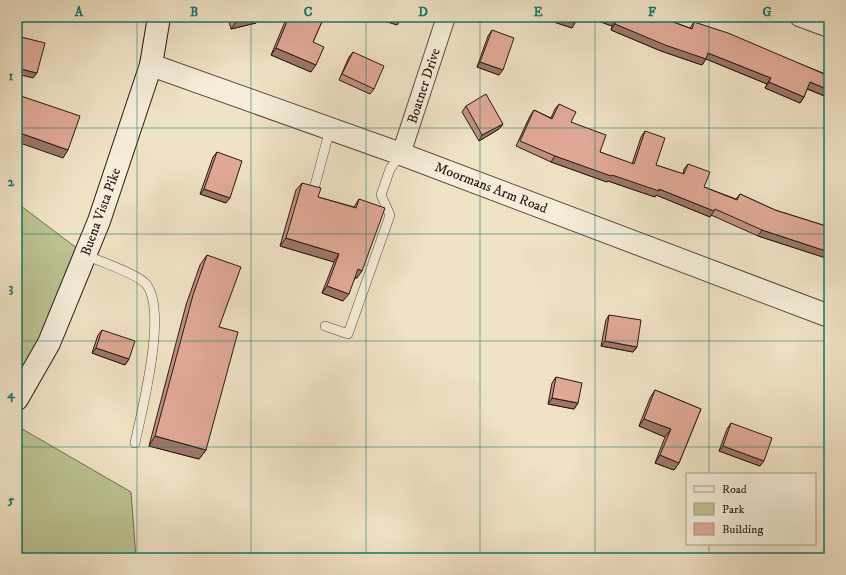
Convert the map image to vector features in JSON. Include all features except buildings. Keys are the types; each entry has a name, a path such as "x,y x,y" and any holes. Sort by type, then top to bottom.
{"street":[{"name":"Buena Vista Pike","path":"17,398 49,343 99,221 151,65 159,17"},
{"name":"Boatner Drive","path":"402,154 446,17"},
{"path":"804,18 829,28"},
{"name":"Moormans Arm Road","path":"151,65 402,154 829,316"}],"lane":[{"path":"314,189 330,129"},
{"path":"325,326 348,334 390,215 381,195 390,169 402,154"},
{"path":"86,255 130,274 146,283 154,302 154,337 148,378 135,443"}],"green space":[{"path":"17,203 86,255 17,399"},
{"path":"17,426 131,492 136,558 17,558"}]}
